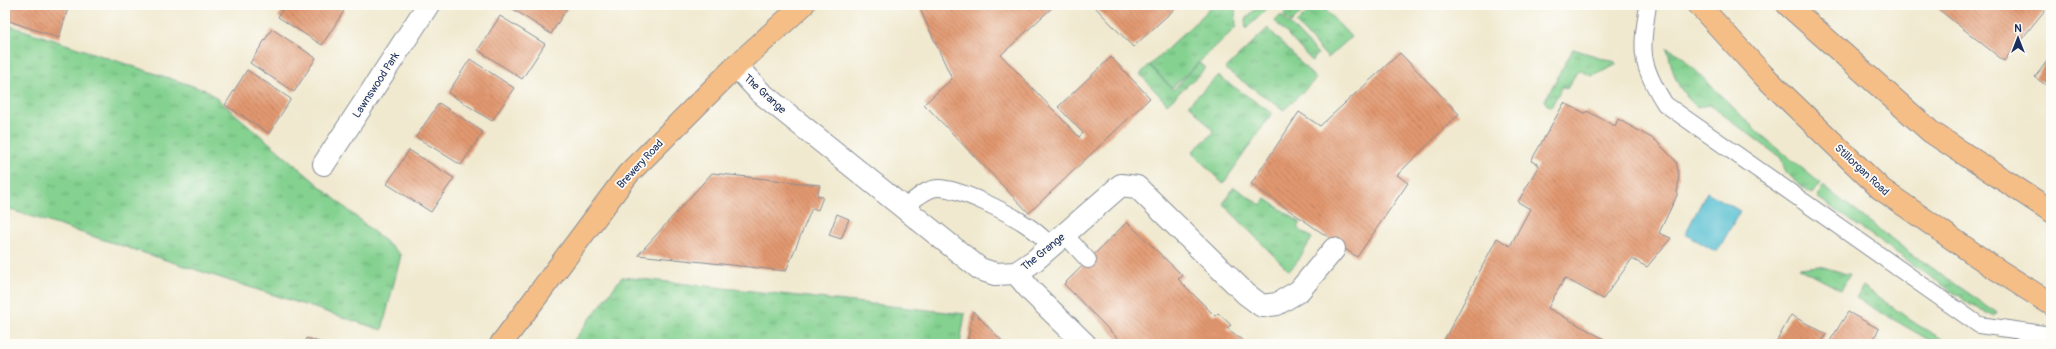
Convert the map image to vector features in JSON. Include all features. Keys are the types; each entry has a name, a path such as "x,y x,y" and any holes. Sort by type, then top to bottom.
{"highway":[{"name":"Brewery Road","path":"501,344 628,174 736,66 803,5"},
{"name":"Stillorgan Road","path":"1699,5 1764,76 1881,189 1990,265 2051,304"},
{"path":"1788,5 1931,132 2051,211"}],"street":[{"name":"Lawnswood Park","path":"324,164 428,5"},
{"name":"The Grange","path":"736,66 760,92 904,208 980,269 995,274 1016,273 1034,262 1121,185 1137,187 1246,294 1262,306 1277,304 1298,291 1334,249"},
{"path":"1016,273 1031,291 1085,344"}],"lane":[{"path":"1648,5 1644,37 1645,67 1652,83 1665,104 1979,325 2051,335"},
{"path":"904,208 922,194 937,188 956,190 1058,240 1088,260"}],"green space":[{"path":"1214,5 1235,5 1236,27 1172,88 1150,65"},
{"path":"1260,5 1271,5 1246,29 1245,19"},
{"path":"1293,5 1309,5 1291,23 1283,15"},
{"path":"1316,5 1321,5 1351,37 1328,58 1296,23"},
{"path":"1281,15 1318,54 1312,61 1275,21"},
{"path":"5,24 208,91 401,255 382,330 5,208"},
{"path":"1268,28 1316,79 1284,110 1225,69"},
{"path":"1667,48 1679,54 1759,133 1820,183 1812,194 1786,173 1781,158 1710,105 1697,107 1690,100 1676,80"},
{"path":"1573,49 1615,62 1616,65 1592,76 1578,70 1567,89 1562,87 1551,107 1546,104 1545,100"},
{"path":"1199,63 1206,68 1167,104 1140,74 1149,65 1173,90"},
{"path":"1218,76 1272,113 1223,184 1192,152 1214,132 1189,104"},
{"path":"1823,186 1905,249 1997,313 1995,316 1971,305 1817,197"},
{"path":"1234,187 1261,205 1266,199 1301,223 1297,228 1312,238 1298,261 1289,271 1223,204"},
{"path":"1820,266 1850,275 1841,290 1799,268"},
{"path":"622,277 965,314 960,344 571,344"},
{"path":"1863,286 1916,324 1949,343 1936,344 1856,298"}],"water":[{"path":"1707,192 1740,211 1717,252 1685,234"}],"building":[{"path":"11,5 69,5 59,38 6,20"},
{"path":"285,5 335,5 344,11 322,45 278,17"},
{"path":"507,5 569,5 551,34"},
{"path":"924,5 1055,5 1001,55 1079,137 1083,133 1058,107 1111,57 1150,98 1029,213 924,104 952,79 920,9"},
{"path":"1093,5 1179,5 1133,47"},
{"path":"1933,5 2049,5 2004,61"},
{"path":"500,16 545,44 522,79 478,50"},
{"path":"272,29 316,58 294,92 250,63"},
{"path":"1400,53 1459,114 1397,175 1408,183 1357,257 1251,184 1299,112 1320,126"},
{"path":"2051,56 2051,89 2035,77"},
{"path":"470,59 514,88 492,121 448,93"},
{"path":"247,70 291,99 269,133 225,105"},
{"path":"439,103 483,132 461,165 416,137"},
{"path":"1564,103 1585,113 1587,111 1615,126 1618,119 1655,140 1676,161 1679,176 1677,195 1659,233 1671,238 1647,267 1632,259 1603,299 1565,278 1555,295 1548,308 1613,344 1442,344 1497,238 1510,246 1530,209 1518,202 1539,165 1531,161"},
{"path":"409,150 454,178 431,212 387,184"},
{"path":"712,173 820,185 817,195 823,197 818,210 812,208 786,271 638,255"},
{"path":"837,214 849,219 841,239 829,235"},
{"path":"1127,222 1183,276 1178,279 1215,316 1218,313 1231,325 1227,328 1247,344 1123,344 1064,284"},
{"path":"973,311 1005,344 967,344"},
{"path":"1848,312 1879,329 1874,339 1883,344 1828,344"},
{"path":"1791,315 1826,334 1822,342 1825,344 1775,344"},
{"path":"306,338 326,344 304,344"}]}
